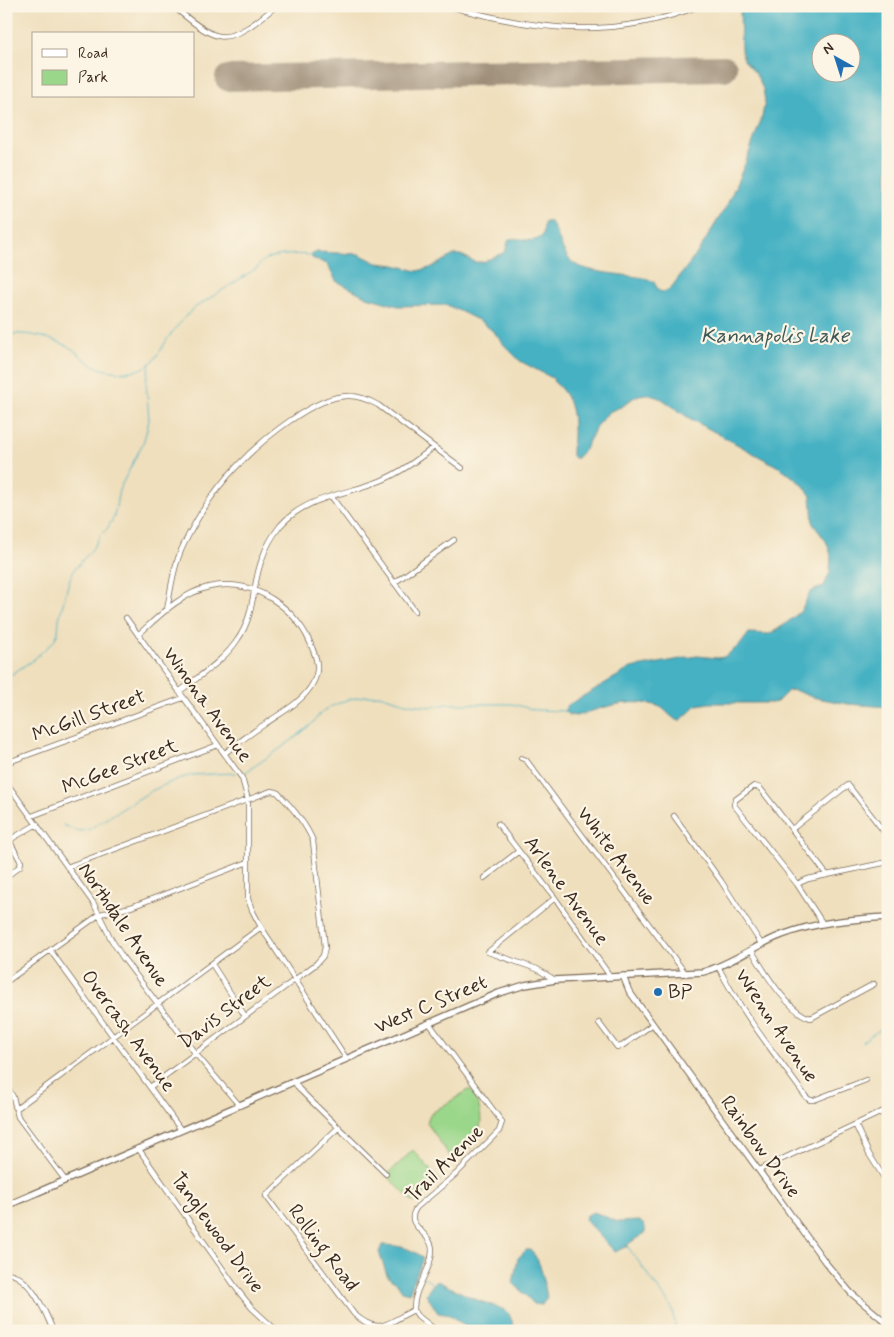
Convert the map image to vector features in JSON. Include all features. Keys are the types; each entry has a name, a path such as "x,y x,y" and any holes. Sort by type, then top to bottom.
{"main road":[{"name":"West C Street","path":"7,1205 499,993 525,985 555,980 686,974 719,968 782,935 823,924 888,917"}],"street":[{"path":"173,6 202,28 219,36 236,34 276,6"},
{"path":"449,6 478,15 519,23 552,28 590,28 627,26 677,15 699,6"},
{"path":"167,610 177,561 184,544 209,501 237,465 256,447 301,413 315,406 336,398 349,396 368,400 378,405 462,468"},
{"path":"179,692 229,651 239,638 248,620 256,591 261,560 281,525 295,512 311,502 379,482 396,474 434,447"},
{"path":"331,496 415,611"},
{"path":"394,583 454,540"},
{"path":"138,635 185,596 210,587 228,586 256,591 294,616 303,627 316,659 318,672 313,685 305,695 288,709 225,753"},
{"name":"Winona Avenue","path":"126,618 242,778 248,800 248,899 252,910 261,927 346,1058"},
{"name":"McGill Street","path":"6,763 183,698"},
{"name":"McGee Street","path":"32,816 218,745"},
{"name":"White Avenue","path":"521,758 526,760 686,974"},
{"name":"Northdale Avenue","path":"6,782 94,904 116,948 195,1053 239,1105"},
{"path":"792,829 848,785 888,837"},
{"path":"823,924 797,884 734,805 735,800 754,786 760,788 827,875"},
{"name":"Davis Street","path":"150,1087 316,964 323,956 325,947 313,841 310,834 277,792 271,791 248,800"},
{"path":"67,867 248,800"},
{"path":"674,816 721,881 762,945"},
{"path":"6,877 20,866 21,862 10,842 13,838 37,824"},
{"name":"Arlene Avenue","path":"498,824 555,898 610,976"},
{"path":"484,878 519,851"},
{"path":"6,982 100,914 131,906 248,862"},
{"path":"797,884 808,879 888,862"},
{"path":"555,898 488,952 537,970 555,980"},
{"path":"16,1109 159,1005 261,927"},
{"name":"Overcash Avenue","path":"50,950 181,1130"},
{"path":"752,951 782,996 804,1017 811,1018 874,984"},
{"path":"212,964 244,1016"},
{"name":"Wrenn Avenue","path":"719,968 730,990 806,1097 814,1100 866,1080"},
{"name":"Rainbow Drive","path":"623,976 629,991 840,1281 866,1308 888,1324"},
{"name":"Trail Avenue","path":"414,1310 414,1299 431,1258 432,1249 430,1242 415,1224 412,1213 456,1174 499,1131 502,1122 429,1023"},
{"path":"600,1023 617,1047 622,1046 653,1024"},
{"path":"294,1081 386,1174"},
{"path":"6,1085 13,1097 18,1118 65,1180"},
{"path":"759,1170 888,1109"},
{"path":"855,1124 869,1154 887,1180"},
{"name":"Rolling Road","path":"338,1127 266,1196 354,1314 367,1328 379,1330 386,1328 403,1315 414,1310"},
{"name":"Tanglewood Drive","path":"138,1148 239,1292 252,1308 277,1331"},
{"path":"6,1274 16,1275 30,1288 45,1312 53,1331"},
{"path":"414,1310 418,1316 437,1331"}],"green space":[{"path":"470,1089 480,1110 480,1129 471,1146 454,1162 427,1123 430,1114"},
{"path":"413,1150 440,1181 414,1203 388,1177 388,1174"}],"water":[{"name":"Kannapolis Lake","path":"740,6 888,6 888,707 848,704 812,697 794,690 788,691 777,702 771,703 709,703 697,705 680,721 658,706 637,703 616,705 576,716 569,715 564,711 568,705 631,668 697,656 724,657 740,645 749,633 770,634 801,611 810,592 824,586 830,572 831,555 826,541 813,524 811,496 804,486 784,470 689,418 662,399 647,394 639,395 623,406 609,412 597,425 585,449 577,458 574,458 572,456 572,413 570,404 561,388 553,381 554,379 520,361 494,332 480,321 447,305 398,306 367,297 336,281 327,264 312,258 311,255 317,252 359,254 377,263 395,265 417,271 430,268 454,255 461,255 475,262 483,262 505,252 509,239 535,240 539,238 543,235 545,222 551,222 565,253 577,265 596,271 648,279 654,282 659,291 664,292 670,289 698,252 727,205 745,164 762,117 765,101 763,89 756,74 744,60 741,50"},
{"path":"594,1212 618,1222 640,1221 645,1226 645,1233 628,1244 628,1247 615,1252 585,1220 586,1215"},
{"path":"382,1245 404,1248 423,1258 409,1293 402,1291 397,1283 387,1275 379,1252"},
{"path":"526,1250 530,1250 534,1254 542,1272 547,1297 542,1305 534,1304 513,1283 518,1258"},
{"path":"437,1281 477,1300 505,1310 509,1314 516,1331 471,1331 450,1315 438,1313 426,1294"}],"waterway":[{"path":"6,335 22,334 49,339 72,349 99,368 129,372 142,368 154,360 171,334 192,310 257,268 265,260 282,255 312,255"},
{"path":"6,678 33,660 53,642 58,633 59,619 69,581 74,570 93,548 114,517 119,490 143,443 146,433 149,420 146,381 150,364"},
{"path":"240,773 246,772 291,741 330,707 346,700 365,696 379,695 409,704 432,707 448,704 512,704 536,710 565,711"},
{"path":"63,825 77,831 88,830 151,791 178,779 192,775 236,773"},
{"path":"862,1042 888,1025"},
{"path":"628,1247 672,1308 676,1331"},
{"path":"425,1277 433,1284"}],"runway":[{"path":"228,78 724,68"}],"place":[{"name":"BP","path":"658,992"}]}
